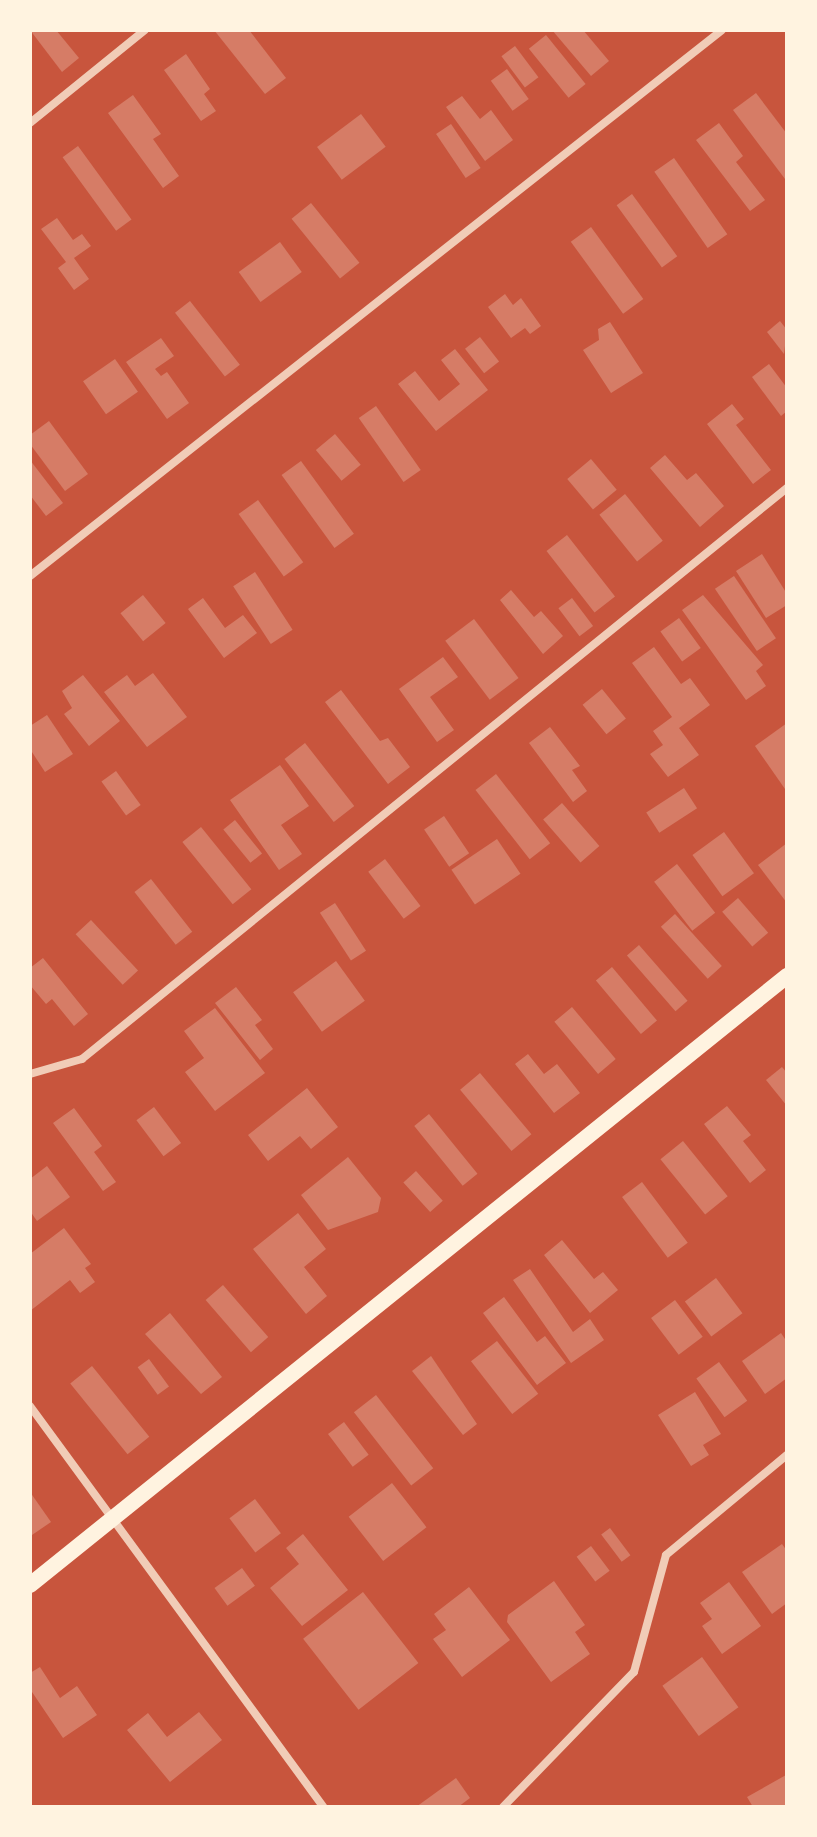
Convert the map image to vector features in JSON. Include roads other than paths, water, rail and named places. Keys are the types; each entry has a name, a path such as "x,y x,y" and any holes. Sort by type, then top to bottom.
{"main road":[{"path":"30,1585 787,976"}],"street":[{"path":"30,123 145,30"},
{"path":"30,576 722,30"},
{"path":"30,1074 82,1059 787,488"},
{"path":"30,1406 323,1807"},
{"path":"503,1807 634,1672 666,1555 787,1455"}]}
